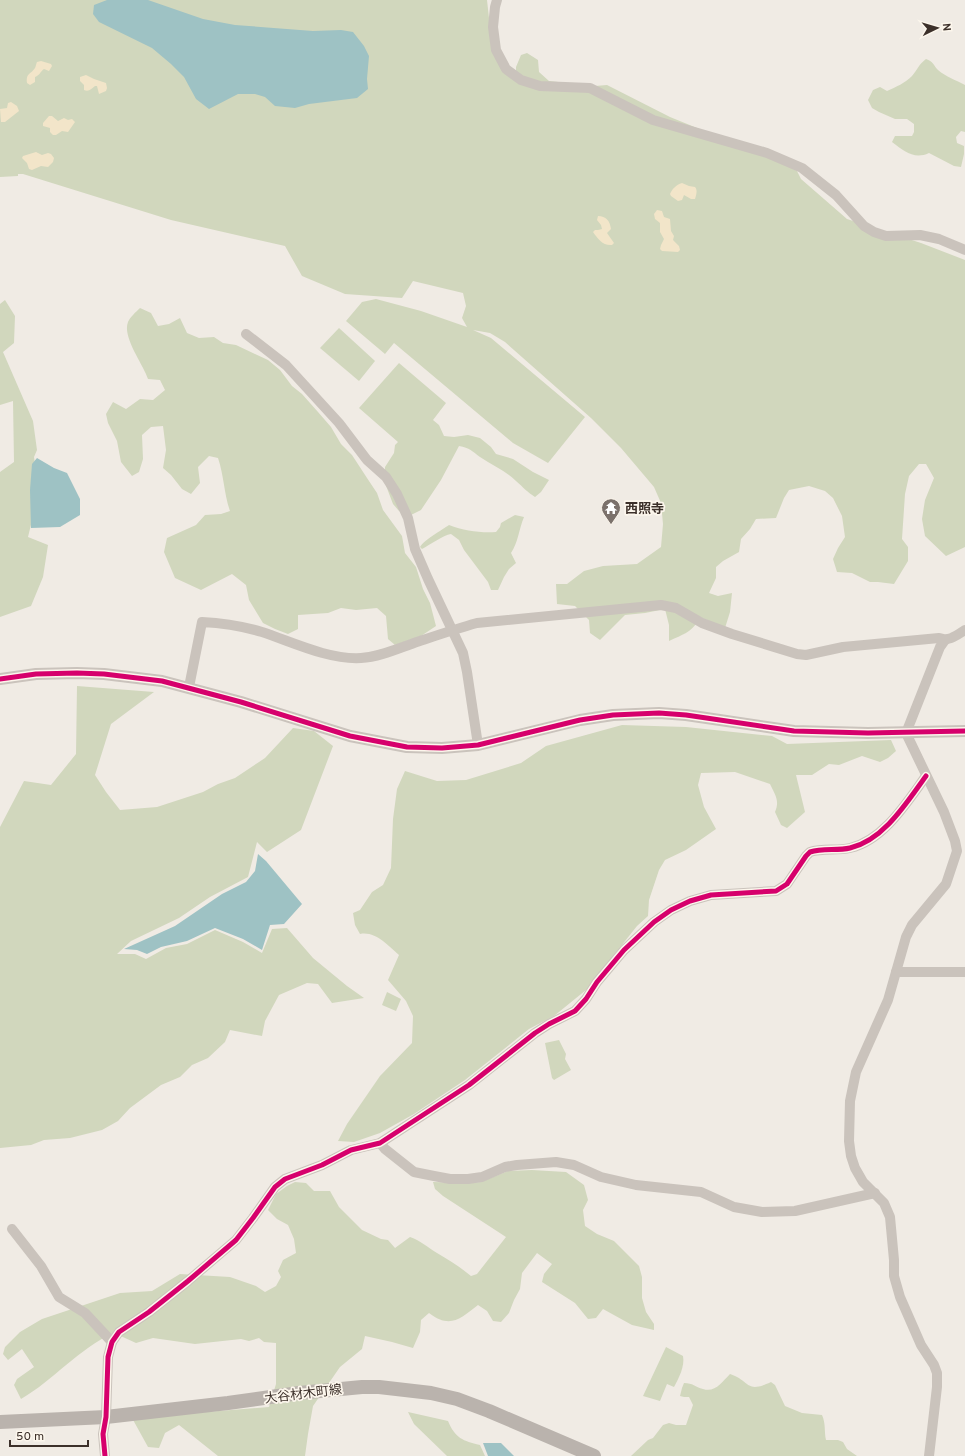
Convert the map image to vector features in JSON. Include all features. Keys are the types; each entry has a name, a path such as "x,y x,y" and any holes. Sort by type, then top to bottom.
{"main road":[{"name":"大谷材木町線","path":"0,1422 106,1417 221,1404 299,1393 362,1387 379,1387 431,1393 457,1399 489,1411 594,1456"}],"street":[{"path":"497,0 493,27 496,50 506,68 521,80 540,86 590,88 653,120 767,153 802,168 836,195 864,226 874,232 886,236 920,235 939,239 965,250"},
{"path":"246,334 286,365 339,423 367,460 386,477 393,488 408,518 416,549 428,579 453,629 463,653 478,745"},
{"path":"189,687 202,622 232,624 326,653 351,658 363,658 390,652 453,629 477,623 661,605 676,608 702,623 732,634 797,654 806,655 843,647 939,638 945,640"},
{"path":"929,1456 937,1373 934,1365 921,1345 900,1297 894,1276 890,1217 884,1203 863,1182 855,1168 851,1156 849,1125 850,1101 856,1072 888,1000 906,937 912,925 946,884 957,851 944,812 906,733 940,647 945,640 954,637 965,630"},
{"path":"0,679 36,674 104,674 162,681 189,687 350,736 407,748 442,748 478,745 580,720 613,715 659,713 686,715 794,731 831,733 965,731"},
{"path":"105,1456 103,1434 106,1417 108,1357 112,1342 119,1332 149,1312 236,1240 274,1187 284,1179 322,1165 351,1150 380,1143 469,1085 549,1024 575,1011 624,950 654,922 671,910 690,901 711,895 776,891 787,884 810,852 849,848 862,844 873,837 896,816 926,776"},
{"path":"896,972 965,972"},
{"path":"380,1143 414,1172 450,1179 482,1177 505,1167 517,1164 556,1162 574,1165 601,1177 636,1185 701,1192 734,1208 762,1212 795,1211 875,1193"},
{"path":"12,1229 41,1266 59,1297 85,1313 112,1342"}],"green space":[{"path":"0,0 487,0 491,36 516,78 516,67 521,55 527,53 538,60 539,72 549,81 595,86 607,85 670,117 783,163 797,171 801,179 847,219 921,243 965,260 965,547 946,556 925,536 922,519 925,500 934,478 926,464 919,464 909,476 905,494 902,539 908,547 908,561 894,584 870,582 852,573 837,572 833,559 845,537 842,516 833,498 825,491 809,486 789,490 776,518 756,519 741,539 739,552 723,561 716,567 716,578 709,593 718,596 732,593 730,612 725,628 700,617 691,629 669,641 669,625 665,609 625,615 600,640 590,633 589,620 575,606 557,604 556,584 567,584 584,571 603,566 637,564 661,547 663,524 661,503 654,487 621,448 591,418 505,342 490,333 473,330 491,338 585,417 548,463 513,443 394,343 385,354 346,321 362,302 376,299 421,311 467,327 462,318 466,306 463,293 413,281 402,298 345,294 302,276 285,246 171,220 23,174 18,174 18,176 0,177"},
{"path":"926,59 932,62 938,70 948,77 965,85 965,132 961,131 956,137 957,143 964,146 961,167 954,166 929,153 919,156 909,154 892,142 895,136 912,136 914,132 914,124 907,119 895,119 879,112 872,108 868,100 873,90 880,87 887,91 906,81"},
{"path":"5,300 15,316 14,343 3,352 33,421 37,450 34,457 39,492 28,537 48,545 43,577 31,606 0,617 0,472 14,462 13,401 0,405 0,304"},
{"path":"140,308 151,313 158,326 169,324 180,318 187,333 199,338 214,337 223,343 236,345 268,360 280,370 292,386 302,394 331,427 341,444 352,455 377,493 383,510 402,536 405,553 416,567 423,589 430,603 436,626 421,636 395,645 388,639 386,616 377,608 356,610 341,608 328,613 298,615 298,629 288,634 263,623 249,600 246,585 232,574 201,590 175,578 164,552 167,538 196,525 205,515 221,514 230,511 218,458 209,456 198,467 200,483 191,494 182,489 171,475 163,468 166,450 163,426 151,427 142,435 143,459 139,472 132,476 121,462 117,441 108,423 106,414 113,402 126,409 140,399 153,400 165,390 160,380 148,379 130,343 127,328 128,322"},
{"path":"339,328 375,361 359,381 320,348"},
{"path":"399,363 446,403 433,420 439,425 444,436 454,437 468,435 480,438 491,447 496,454 513,459 549,480 541,492 535,497 512,477 471,450 459,446 441,480 421,510 411,515 399,511 393,504 385,483 385,467 394,453 395,445 398,442 359,408"},
{"path":"515,515 524,517 511,553 516,563 509,569 498,590 491,590 488,582 464,550 459,540 451,534 440,538 422,549 420,547 429,538 449,525 472,531 496,532 501,523"},
{"path":"77,686 154,692 111,724 95,775 120,810 157,807 203,792 218,784 235,778 265,758 293,728 314,731 333,746 301,830 267,852 257,842 248,877 210,897 179,918 131,941 117,954 135,954 146,959 166,948 187,944 215,930 243,942 262,953 272,929 287,928 313,958 364,998 332,1003 318,984 307,983 279,995 265,1021 262,1036 230,1030 225,1042 208,1058 192,1065 180,1077 161,1085 130,1108 118,1121 102,1130 70,1138 44,1140 31,1145 0,1148 0,827 24,781 51,785 76,754"},
{"path":"622,725 686,727 772,736 787,744 891,740 896,751 888,758 880,762 862,756 839,765 829,764 812,775 796,775 805,812 787,828 781,825 775,812 777,801 770,784 735,772 701,773 698,785 704,807 716,829 686,850 665,860 659,870 649,900 648,916 637,926 586,990 554,1016 529,1029 465,1080 414,1114 380,1133 354,1142 338,1141 347,1124 380,1076 412,1043 413,1016 406,1001 388,980 399,955 376,937 360,934 355,925 353,913 360,910 372,892 383,885 391,868 393,819 397,789 405,771 437,781 466,780 521,763 546,746"},
{"path":"387,992 401,999 396,1011 382,1005"},
{"path":"559,1040 566,1054 565,1059 571,1070 554,1080 552,1078 545,1043"},
{"path":"532,1170 566,1172 584,1185 588,1200 583,1210 585,1226 597,1234 614,1241 639,1266 642,1277 642,1298 646,1312 654,1324 654,1330 632,1325 603,1309 596,1318 588,1319 575,1303 542,1282 544,1274 552,1264 537,1253 522,1273 520,1289 509,1313 501,1322 493,1321 487,1311 478,1305 460,1318 449,1321 436,1318 429,1313 421,1320 420,1332 413,1348 365,1336 362,1349 340,1367 313,1406 305,1456 218,1456 179,1425 165,1433 159,1448 148,1447 132,1418 269,1407 276,1384 276,1343 264,1342 259,1338 249,1341 241,1339 195,1344 153,1338 136,1343 114,1333 89,1347 45,1383 21,1399 14,1385 17,1379 34,1367 22,1349 8,1360 3,1354 5,1347 20,1332 42,1319 120,1293 152,1291 180,1274 230,1277 256,1286 265,1292 276,1286 281,1277 278,1271 283,1260 296,1253 294,1239 288,1225 277,1219 268,1210 276,1194 295,1182 306,1183 314,1191 330,1191 339,1207 362,1230 381,1239 388,1240 395,1248 410,1237 421,1242 471,1276 477,1274 506,1237 443,1196 435,1189 433,1182 481,1182 508,1171"},
{"path":"666,1347 683,1356 683,1364 680,1376 674,1387 667,1384 660,1401 643,1396"},
{"path":"730,1374 752,1387 757,1387 771,1382 775,1385 785,1406 802,1413 822,1415 826,1440 838,1440 843,1442 847,1449 857,1456 631,1456 648,1440 653,1438 663,1425 669,1423 686,1425 693,1405 689,1397 680,1396 684,1383 707,1390 718,1386"},
{"path":"408,1412 448,1421 460,1438 480,1445 485,1456 447,1456 414,1424"}],"sand":[{"path":"41,61 51,64 52,66 49,71 44,69 35,77 35,82 30,85 27,83 28,76 35,68 37,62"},
{"path":"86,75 106,83 106,91 99,94 97,86 86,91 84,90 84,85 80,81 80,77"},
{"path":"11,102 17,106 19,111 5,122 1,122 0,109 7,108 8,103"},
{"path":"49,116 52,116 58,121 64,118 68,120 72,119 75,122 68,132 62,131 56,135 53,135 50,132 50,128 43,126 43,123"},
{"path":"36,152 42,155 48,153 51,154 54,158 53,162 48,167 41,166 32,170 29,169 27,163 22,158 23,156"},
{"path":"682,183 696,188 697,191 695,199 691,199 684,195 682,200 678,201 671,196 670,194 673,189"},
{"path":"657,210 662,211 664,217 670,219 671,231 674,236 673,240 679,246 680,250 678,252 662,251 660,249 664,239 660,232 660,223 655,219 654,214"},
{"path":"598,216 605,218 610,224 611,229 607,233 614,243 612,245 603,243 593,232 595,230 602,229 597,220"}],"water":[{"path":"107,0 148,0 203,19 235,25 313,31 341,30 353,32 364,46 369,56 367,79 368,89 357,98 309,104 295,108 275,106 265,97 255,94 238,94 209,109 196,99 184,77 152,48 99,22 93,14 94,5"},
{"path":"37,458 54,468 67,473 80,499 80,515 60,527 31,528 30,490 32,464"},
{"path":"258,854 266,861 302,904 284,924 270,925 262,950 243,939 215,928 187,941 161,947 147,954 137,950 124,949 175,926 222,894 246,882 255,871"},
{"path":"483,1443 501,1443 514,1456 488,1456"}],"cycle path":[{"path":"0,679 36,674 77,673 104,674 162,681 241,702 350,736 407,747 442,748 478,745 580,720 613,715 659,713 686,715 794,731 868,733 965,731"},
{"path":"105,1456 103,1434 106,1417 108,1357 112,1342 119,1332 149,1312 236,1240 275,1187 285,1179 322,1165 351,1150 380,1143 469,1085 535,1033 575,1011 624,950 654,922 671,910 690,901 711,895 776,891 787,884 810,852 850,848 862,844 874,837 894,819 926,776"}],"place":[{"name":"西照寺","path":"611,525"}]}
